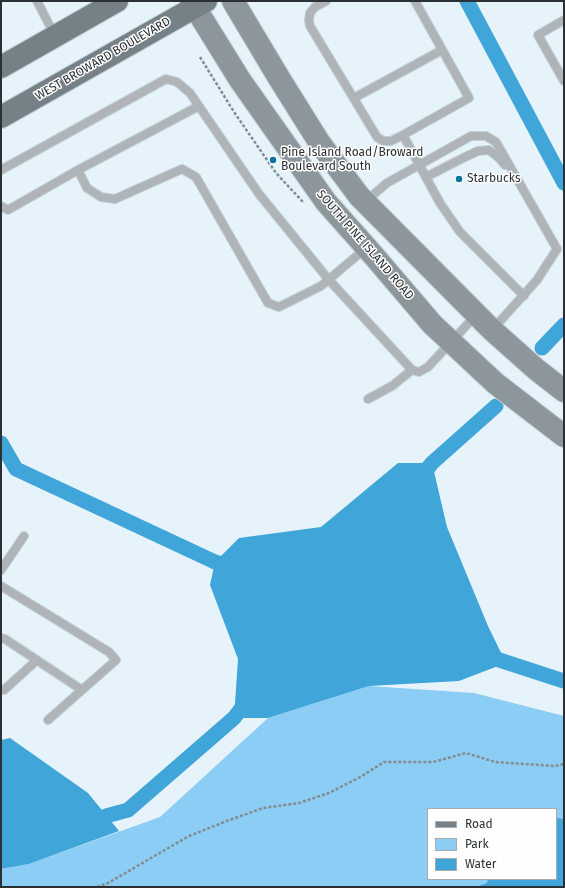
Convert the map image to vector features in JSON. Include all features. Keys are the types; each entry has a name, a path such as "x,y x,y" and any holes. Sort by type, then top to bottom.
{"main road":[{"path":"1,67 117,1"},
{"path":"233,1 319,142 359,196 476,315 537,370 564,391"},
{"name":"WEST BROWARD BOULEVARD","path":"1,117 197,3"},
{"name":"SOUTH PINE ISLAND ROAD","path":"197,3 240,80 326,202 432,324 495,384 564,436"}],"lane":[{"path":"37,1 55,36"},
{"path":"326,1 316,7 310,14 310,26 377,138 383,141 391,141 469,98 415,1"},
{"path":"564,20 538,35 564,81"},
{"path":"354,98 442,50"},
{"path":"1,170 166,79 177,82 190,93 259,194 329,280 412,370 420,372 428,367 476,315"},
{"path":"1,206 8,210 78,170 199,106"},
{"path":"403,135 427,181 460,232 524,296"},
{"path":"365,202 387,183 471,136 486,136 496,142 557,249 537,280 492,330"},
{"path":"426,177 465,157 489,150 500,159 515,176"},
{"path":"78,170 87,188 101,197 115,199 182,169 196,177 268,303 279,307 321,286 366,248"},
{"path":"368,399 392,386 412,370"},
{"path":"1,570 24,536"},
{"path":"1,586 109,652 116,660 48,720"},
{"path":"1,638 5,638 82,690"},
{"path":"4,690 37,660"}],"path":[{"path":"97,887 108,883 189,836 263,808 299,803 329,793 362,776 384,762 433,762 466,753 495,762 555,766 564,764"}],"green space":[{"path":"369,686 474,693 564,716 564,887 1,887 1,869 29,864 160,817 268,718"}],"water":[{"path":"398,463 432,463 447,527 488,626 506,663 459,681 369,686 268,718 234,718 238,659 210,585 215,562 239,538 321,527"},
{"path":"10,738 88,793 119,831 29,864 1,869 1,740"},
{"path":"557,818 564,819 564,887 477,887 487,883 488,880 557,880"}],"waterway":[{"path":"467,1 564,183"},
{"path":"542,348 564,325"},
{"path":"420,478 432,463 496,406"},
{"path":"1,443 16,469 215,562 234,568"},
{"path":"487,656 564,681"},
{"path":"106,816 128,810 234,718 246,702"}],"place":[{"name":"Pine Island Road/Broward Boulevard South","path":"273,160"},
{"name":"Starbucks","path":"459,179"}]}
